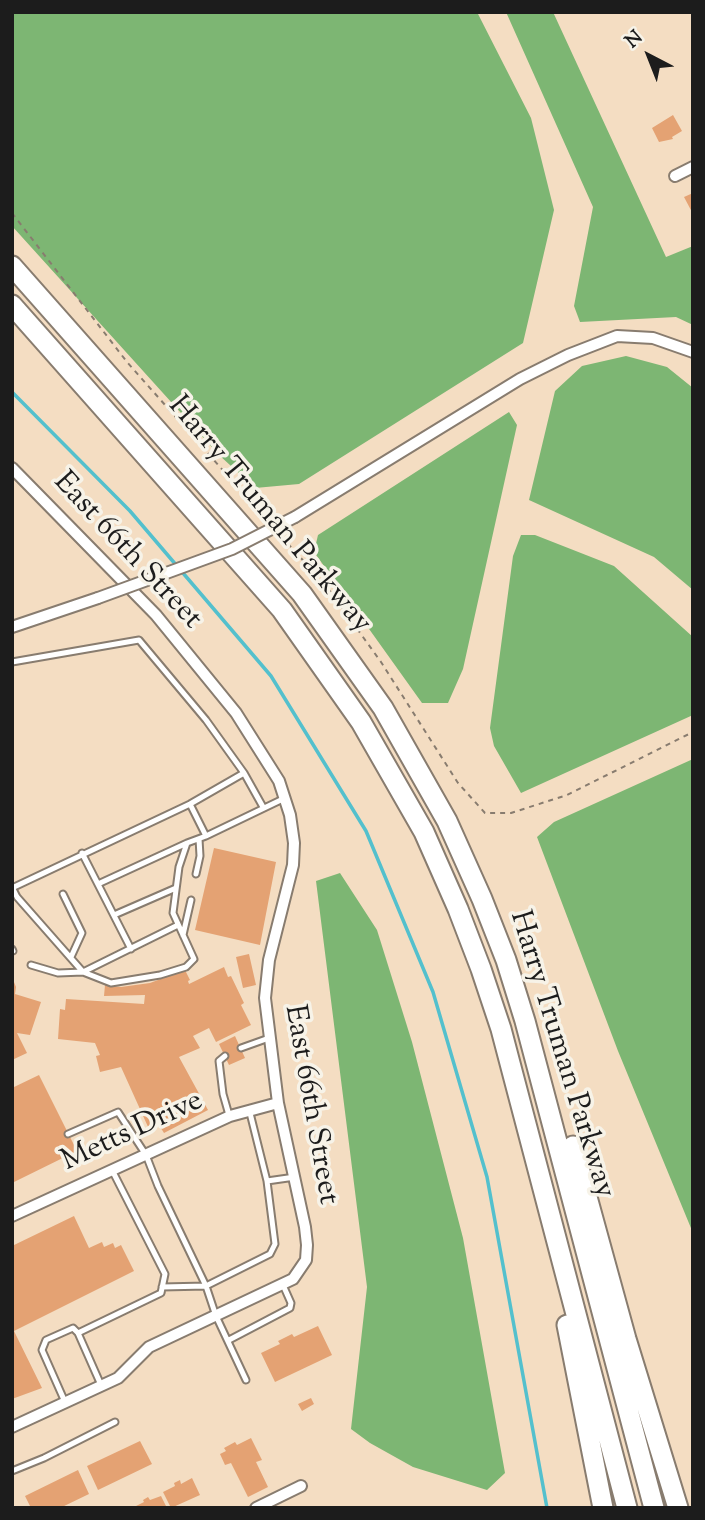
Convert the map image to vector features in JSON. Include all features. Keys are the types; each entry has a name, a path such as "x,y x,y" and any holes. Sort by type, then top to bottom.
{"highway":[{"name":"Harry Truman Parkway","path":"12,266 302,594 383,708 427,782 482,899 506,960 529,1034 654,1508"},
{"name":"Harry Truman Parkway","path":"12,305 282,610 337,686 383,757 424,832 458,909 501,1029 627,1508"},
{"path":"482,899 532,1018 561,1103 626,1339 678,1508"},
{"path":"543,1186 560,1292 603,1508"}],"street":[{"path":"675,176 693,167"},
{"path":"12,627 232,549 295,517 520,379 568,355 617,336 653,338 693,352"},
{"name":"East 66th Street","path":"12,468 156,615 236,713 279,781 293,834 294,854 266,976 265,998 278,1103 305,1227 306,1252 302,1269 283,1285 149,1347 128,1371 12,1427"},
{"name":"Metts Drive","path":"12,1216 230,1116 278,1103"},
{"path":"256,1508 301,1486"}],"lane":[{"path":"12,662 139,640 188,696 244,773 263,807"},
{"path":"187,843 179,867 173,913 194,959 186,967 160,975 111,983 83,972 14,898 12,888 190,804 244,773"},
{"path":"98,884 285,798"},
{"path":"190,804 206,836"},
{"path":"196,874 200,856 199,839"},
{"path":"82,853 131,949"},
{"path":"114,915 176,888"},
{"path":"63,894 82,933 71,957"},
{"path":"183,935 191,900"},
{"path":"31,965 58,973 83,972 178,925"},
{"path":"241,1048 269,1038"},
{"path":"225,1056 219,1061 223,1094 230,1116"},
{"path":"162,1287 206,1286 270,1254 275,1244 267,1181 249,1109"},
{"path":"68,1133 118,1112 146,1155 246,1380"},
{"path":"78,1333 161,1293 165,1274 111,1169"},
{"path":"267,1181 295,1177"},
{"path":"229,1340 290,1308 291,1303 283,1285"},
{"path":"65,1402 42,1350 46,1340 73,1328 78,1333 101,1385"},
{"path":"12,1471 116,1422"}],"path":[{"path":"12,213 127,362 267,520"},
{"path":"275,530 327,587 381,662 458,783 485,813 511,813 567,795 693,732"}],"green space":[{"path":"12,12 477,12 531,118 554,210 523,343 299,484 255,488 219,455 12,226"},
{"path":"506,12 553,12 666,257 693,246 693,325 676,317 580,322 574,306 593,207"},
{"path":"626,356 667,367 693,388 693,590 654,557 529,500 555,391 582,366"},
{"path":"509,412 517,425 463,669 448,703 422,703 314,552 318,535"},
{"path":"521,535 535,535 614,566 693,637 693,715 521,793 494,746 490,728 513,556"},
{"path":"693,759 693,1233 618,1051 537,837 554,822"},
{"path":"340,873 377,930 412,1042 463,1238 505,1473 487,1490 413,1467 351,1429 367,1287 316,881"}],"building":[{"path":"673,115 682,131 672,137 673,139 659,142 652,128"},
{"path":"693,193 693,214 684,197"},
{"path":"214,848 276,862 260,945 195,930"},
{"path":"249,954 256,985 243,988 236,957"},
{"path":"224,967 244,1003 241,1005 251,1025 216,1042 209,1028 193,1036 200,1048 179,1057 208,1110 164,1133 159,1125 149,1129 121,1067 100,1072 96,1056 100,1055 95,1043 58,1039 60,1009 65,1010 66,999 144,1004 145,995 104,996 105,985 121,987 150,983 185,970 189,984"},
{"path":"12,977 16,987 15,994 41,1002 30,1035 17,1033 27,1053 12,1060"},
{"path":"235,1036 245,1058 229,1065 219,1044"},
{"path":"39,1075 77,1151 12,1183 12,1088"},
{"path":"74,1216 89,1248 102,1242 104,1247 113,1243 115,1248 121,1245 134,1271 14,1331 42,1388 12,1399 12,1246"},
{"path":"318,1326 332,1355 275,1382 261,1353 280,1344 278,1341 292,1334 294,1337"},
{"path":"311,1398 314,1404 302,1411 298,1404"},
{"path":"251,1438 262,1460 256,1462 268,1487 248,1497 231,1463 225,1465 220,1454 226,1451 224,1448 235,1442 237,1445"},
{"path":"140,1441 152,1464 98,1490 87,1466"},
{"path":"78,1470 89,1494 60,1508 31,1508 25,1496"},
{"path":"192,1478 200,1495 171,1508 163,1492 180,1480 181,1484"},
{"path":"161,1496 167,1508 132,1508 148,1497 150,1500"}],"waterway":[{"path":"12,392 130,511 271,676 366,831 433,992 487,1177 547,1508"}]}
